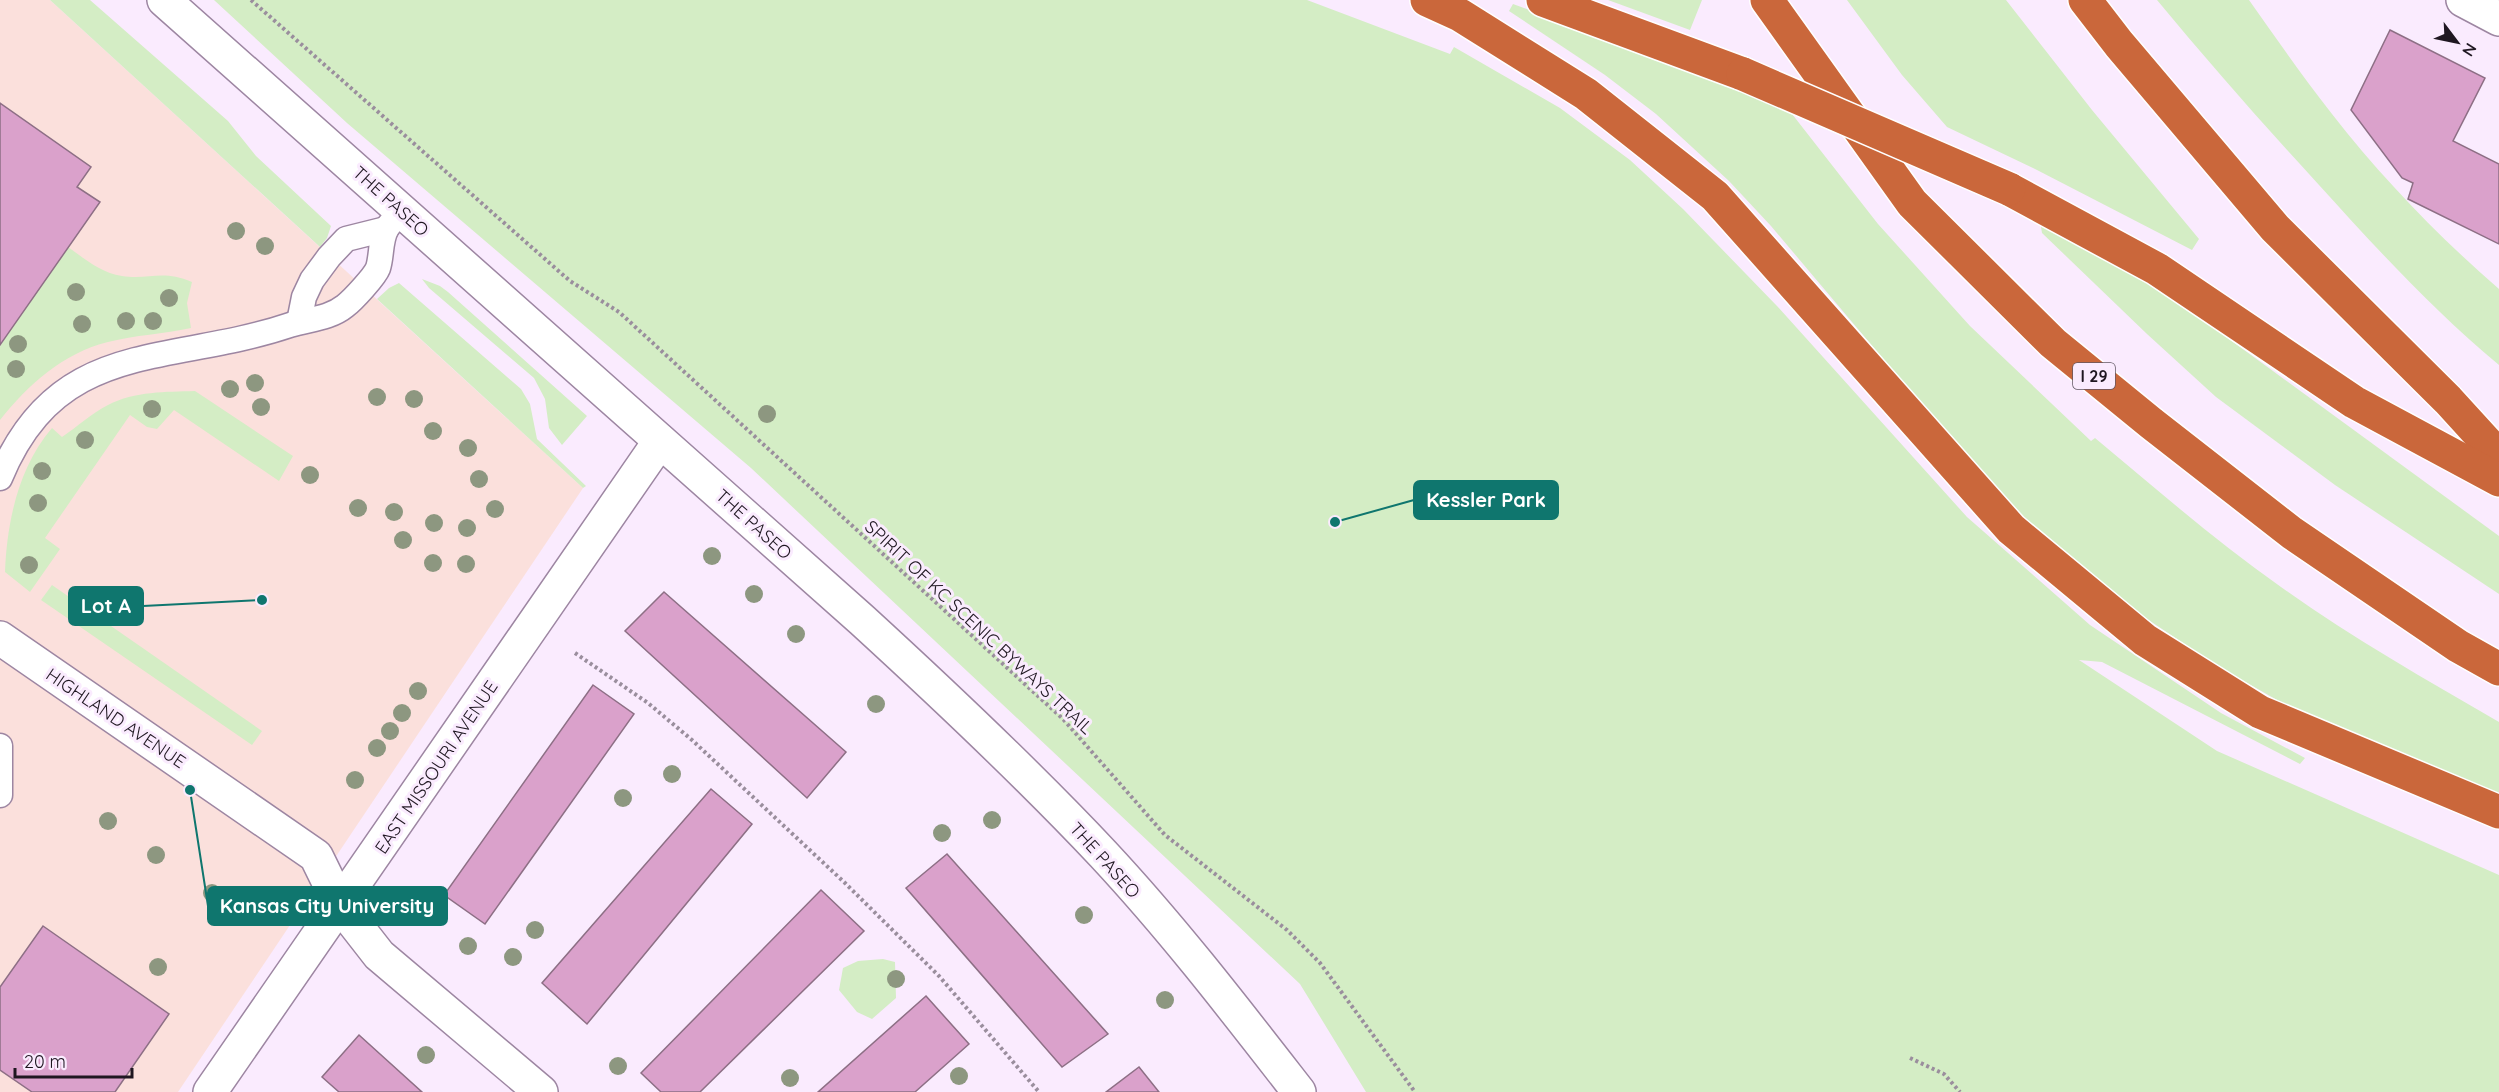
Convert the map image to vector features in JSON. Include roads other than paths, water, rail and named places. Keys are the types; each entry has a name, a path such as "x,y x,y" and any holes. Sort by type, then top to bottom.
{"highway":[{"path":"1427,0 1460,15 1586,94 1715,196 2011,529 2145,640 2260,712 2499,812"},
{"path":"1543,0 1743,74 2009,189 2157,269 2354,402 2499,480"},
{"name":"I 29","path":"1767,0 1912,203 2053,343 2292,533 2458,646 2499,669"},
{"path":"2085,0 2119,44 2275,228 2448,400 2499,456"}],"street":[{"name":"THE PASEO","path":"164,0 394,220 660,441 862,620 976,725 1104,855 1223,994 1299,1092"},
{"path":"2463,0 2499,20"},
{"name":"EAST MISSOURI AVENUE","path":"210,1092 660,441"},
{"name":"HIGHLAND AVENUE","path":"0,638 316,856 340,905 379,955 541,1092"}],"lane":[{"path":"299,322 304,297 312,280 329,257 346,239 394,220"},
{"path":"0,478 10,454 26,428 46,405 66,388 92,375 125,362 273,331 327,316 345,306 377,270 394,220"},
{"path":"0,746 0,795"}],"place":[{"name":"Kessler Park","path":"1335,522"},
{"name":"Lot A","path":"262,600"},
{"name":"Kansas City University","path":"190,790"}]}
